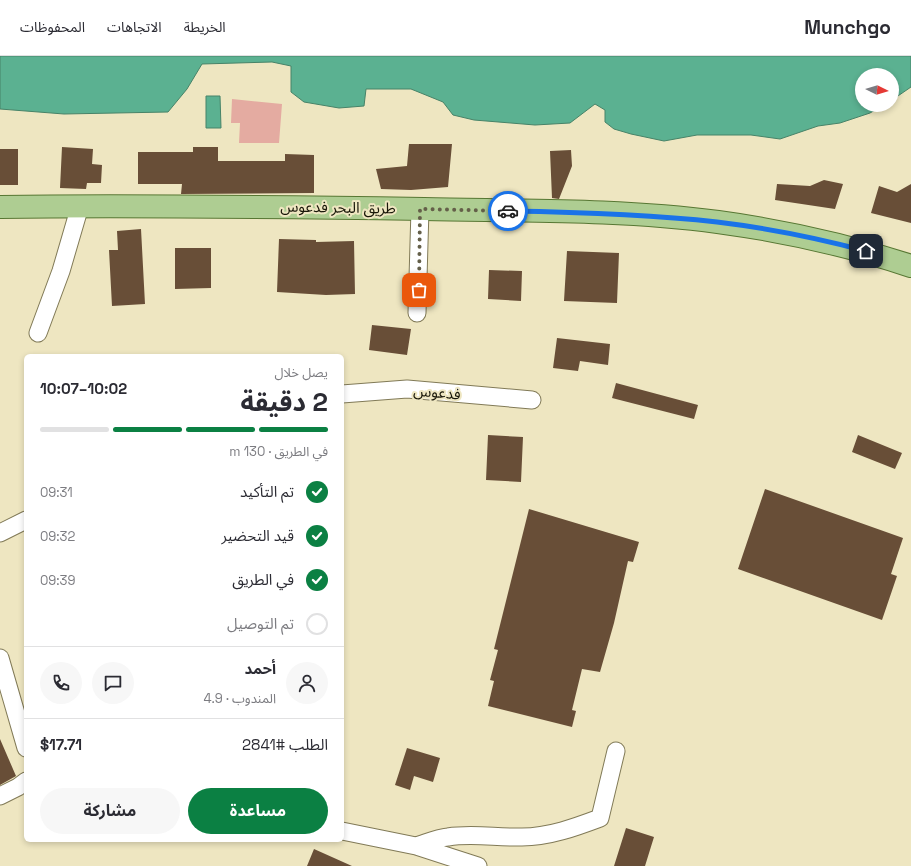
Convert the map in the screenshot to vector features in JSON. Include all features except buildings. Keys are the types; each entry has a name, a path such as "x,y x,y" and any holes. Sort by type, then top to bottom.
{"main road":[{"name":"طريق البحر فدعوس","path":"0,207 297,206 595,212 717,222 803,236 866,251 911,266"}],"street":[{"path":"38,333 61,271 80,206"},
{"path":"417,312 420,209"},
{"name":"فدعوس","path":"344,394 407,389 532,400"},
{"path":"0,533 24,521"},
{"path":"0,658 24,741"},
{"path":"416,846 448,837 472,835 523,837 546,834 579,826 600,818 616,751"},
{"path":"0,796 18,787 24,782"},
{"path":"344,831 416,846 478,866"}],"shaded area":[{"path":"0,56 911,56 911,87 899,95 899,68 855,68 855,112 872,112 840,123 818,126 780,139 751,135 697,135 664,141 614,129 605,122 605,110 595,104 570,123 535,125 474,120 453,115 443,102 411,89 366,89 364,106 339,108 304,102 291,92 291,66 272,62 202,64 187,89 168,112 64,114 0,109"},
{"path":"206,96 220,96 221,128 206,128"},
{"path":"232,99 282,104 279,143 239,143 240,123 231,123"}],"way so far":[{"path":"419,290 420,209 508,211"}],"route":[{"path":"508,211 595,212 717,222 803,236 866,251"}]}
